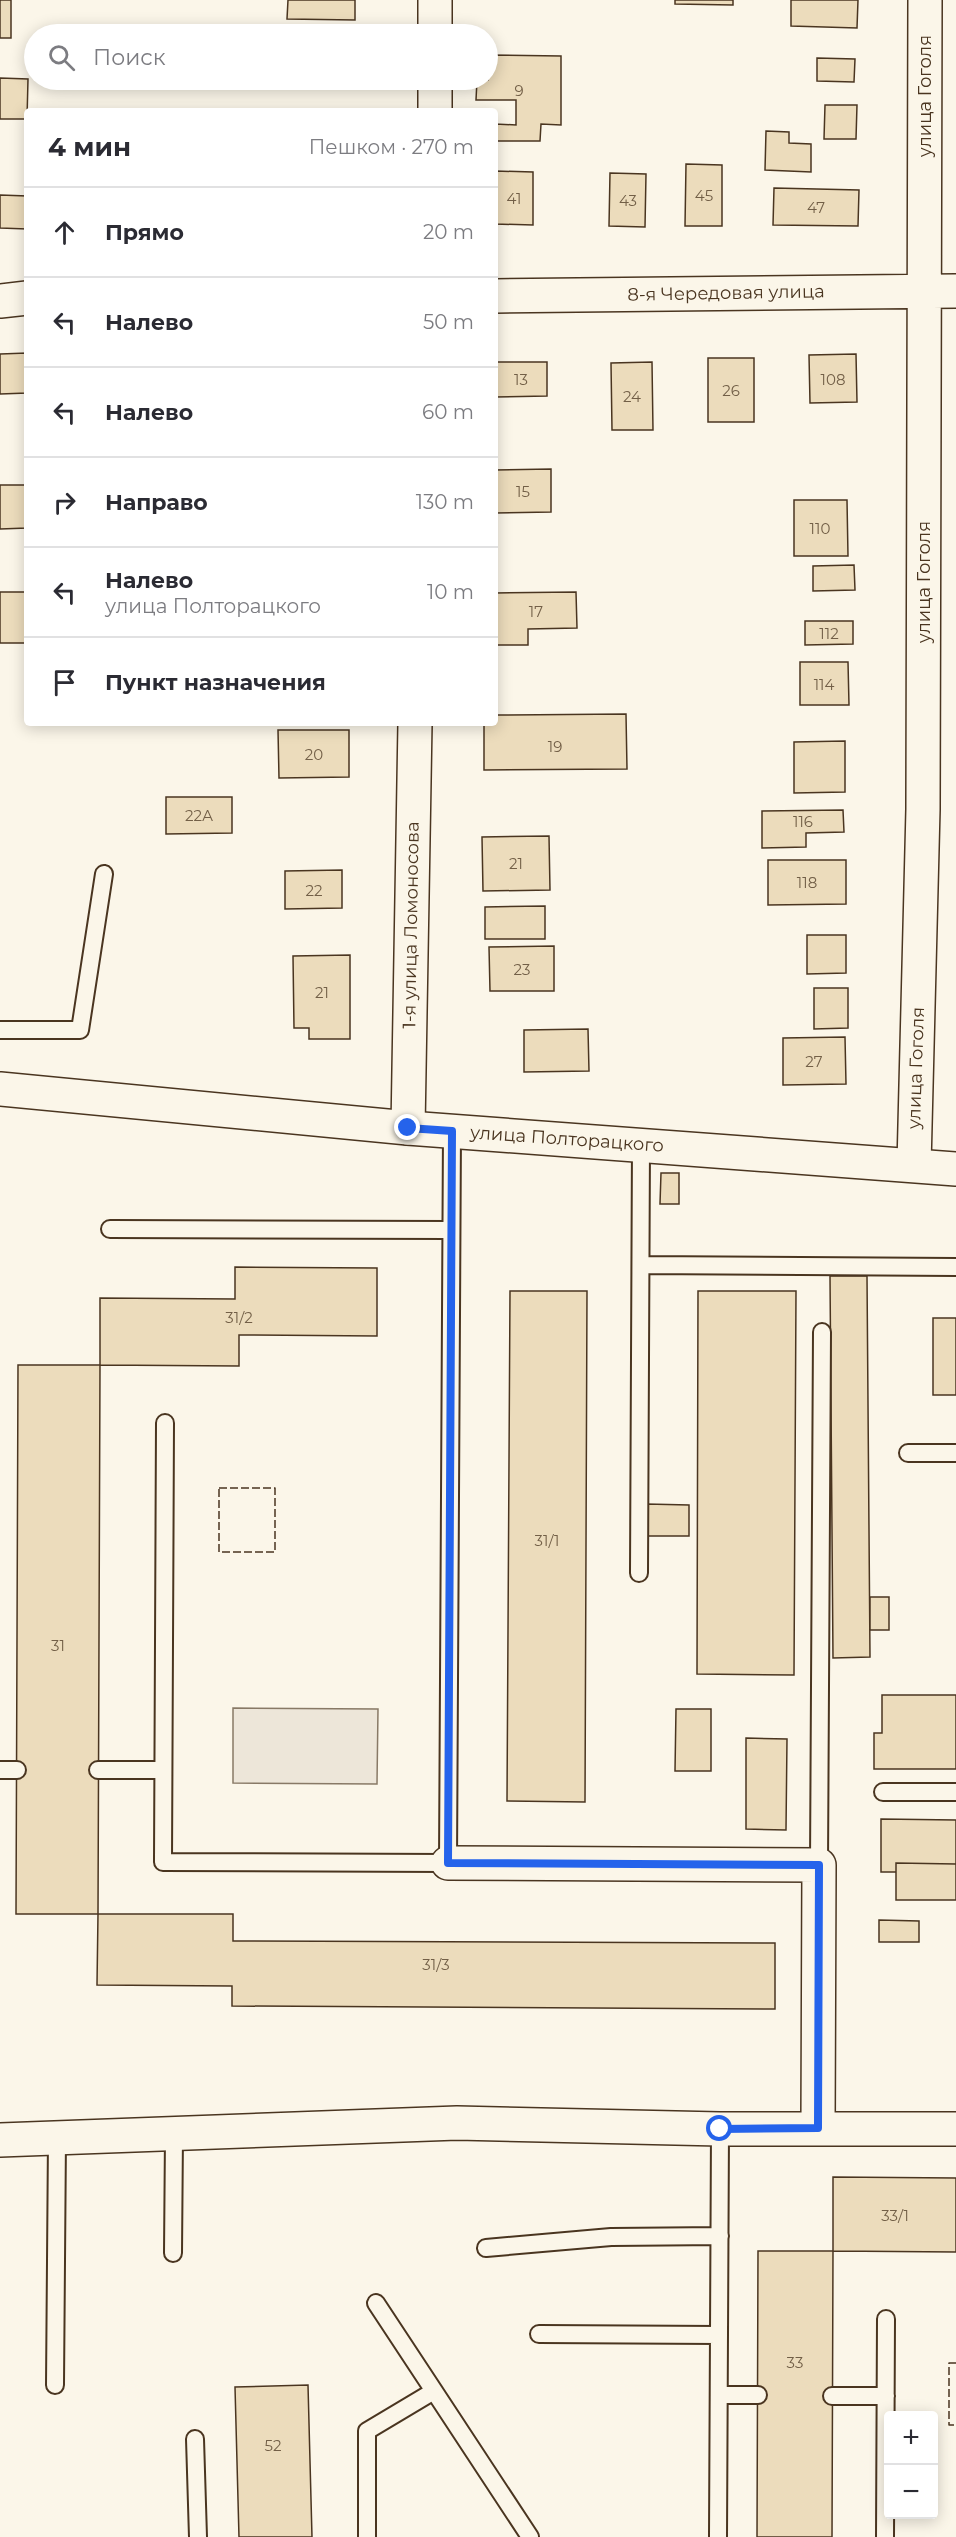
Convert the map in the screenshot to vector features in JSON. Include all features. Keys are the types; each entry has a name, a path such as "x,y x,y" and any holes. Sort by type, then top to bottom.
{"street":[{"path":"435,0 435,24"},
{"name":"улица Гоголя","path":"914,1165 940,291 925,0"},
{"path":"435,90 435,108"},
{"name":"8-я Чередовая улица","path":"498,296 940,291"},
{"path":"0,302 24,298"},
{"name":"1-я улица Ломоносова","path":"408,1128 415,726"},
{"name":"улица Полторацкого","path":"0,1089 408,1128 956,1169"},
{"path":"448,1863 819,1865 818,2128"},
{"path":"0,2139 457,2123 720,2129 956,2129"}],"lane":[{"path":"0,1029 80,1030 104,874"},
{"path":"165,1423 163,1862 448,1863 452,1131"},
{"path":"639,1573 641,1144"},
{"path":"110,1229 451,1230"},
{"path":"641,1265 956,1267"},
{"path":"819,1865 822,1332"},
{"path":"908,1453 956,1453"},
{"path":"98,1770 163,1770"},
{"path":"883,1792 956,1792"},
{"path":"718,2537 720,2129"},
{"path":"173,2253 174,2133"},
{"path":"55,2385 57,2137"},
{"path":"486,2248 611,2237 720,2236"},
{"path":"376,2303 530,2537"},
{"path":"885,2537 886,2319"},
{"path":"539,2334 719,2335"},
{"path":"367,2537 367,2431 434,2391"},
{"path":"719,2395 758,2395"},
{"path":"832,2396 886,2396"},
{"path":"195,2439 198,2537"}],"shaded area":[{"path":"233,1708 378,1709 377,1784 233,1783"}],"building":[{"path":"0,0 11,0 11,38 0,38"},
{"path":"288,0 355,0 355,20 287,19"},
{"path":"675,0 733,0 733,5 675,4"},
{"path":"791,0 858,0 857,28 791,26"},
{"path":"498,55 561,56 561,125 541,124 540,141 498,141 498,124 516,125 516,100 476,100 476,90 498,90"},
{"path":"817,58 855,59 854,82 817,81"},
{"path":"0,78 24,79 24,90 28,90 27,108 24,108 24,119 0,119"},
{"path":"825,105 857,105 856,139 824,139"},
{"path":"766,131 789,132 789,143 811,144 811,172 765,170"},
{"path":"686,164 722,165 722,226 685,226"},
{"path":"498,171 533,172 533,225 498,224"},
{"path":"610,173 646,174 645,227 609,226"},
{"path":"774,188 859,190 858,226 773,225"},
{"path":"0,195 24,196 24,229 0,228"},
{"path":"24,353 24,393 0,394 0,354"},
{"path":"856,354 857,402 810,403 809,355"},
{"path":"708,358 754,358 754,422 708,422"},
{"path":"498,362 547,362 547,396 498,397"},
{"path":"652,362 653,430 612,430 611,363"},
{"path":"551,469 551,512 498,513 498,470"},
{"path":"0,485 24,485 24,528 0,529"},
{"path":"794,500 847,500 848,556 794,556"},
{"path":"854,565 855,590 813,591 813,566"},
{"path":"0,592 24,592 24,643 0,643"},
{"path":"576,592 577,628 528,629 528,645 498,645 498,593"},
{"path":"805,621 853,621 853,644 805,645"},
{"path":"800,662 848,662 849,705 800,705"},
{"path":"626,714 627,769 484,770 484,726 498,726 498,715"},
{"path":"278,730 349,730 349,777 279,778"},
{"path":"845,741 845,792 794,793 794,742"},
{"path":"166,797 232,797 232,833 166,834"},
{"path":"843,810 844,832 806,833 806,847 762,848 762,811"},
{"path":"549,836 550,890 483,891 482,837"},
{"path":"768,860 846,860 846,904 768,905"},
{"path":"342,870 342,908 285,909 285,871"},
{"path":"545,906 545,939 485,939 485,907"},
{"path":"807,935 846,935 846,973 807,974"},
{"path":"554,946 554,991 490,991 489,947"},
{"path":"350,955 350,1039 309,1039 309,1028 294,1028 293,956"},
{"path":"814,988 848,988 848,1028 814,1029"},
{"path":"588,1029 589,1071 524,1072 524,1030"},
{"path":"845,1037 846,1084 783,1085 783,1038"},
{"path":"661,1173 679,1173 679,1204 660,1204"},
{"path":"235,1267 377,1268 377,1336 239,1335 239,1366 100,1365 100,1298 235,1299"},
{"path":"830,1276 867,1276 870,1657 833,1658"},
{"path":"510,1291 587,1291 585,1802 507,1801"},
{"path":"698,1291 796,1291 794,1675 697,1674"},
{"path":"933,1318 956,1318 956,1395 933,1395"},
{"path":"18,1365 100,1365 98,1914 16,1914"},
{"path":"646,1504 689,1505 689,1536 646,1536"},
{"path":"870,1597 889,1597 889,1630 870,1630"},
{"path":"882,1695 956,1695 956,1769 874,1769 874,1733 882,1733"},
{"path":"676,1709 711,1709 711,1771 675,1771"},
{"path":"746,1738 787,1739 786,1830 746,1829"},
{"path":"881,1819 956,1820 956,1864 896,1863 896,1872 881,1872"},
{"path":"896,1863 956,1864 956,1900 896,1900"},
{"path":"98,1914 233,1914 233,1941 775,1943 775,2009 232,2006 232,1986 97,1985"},
{"path":"879,1920 919,1921 919,1942 879,1942"},
{"path":"833,2177 956,2178 956,2252 833,2251"},
{"path":"758,2251 833,2251 832,2537 757,2537"},
{"path":"308,2385 312,2537 239,2537 235,2387"}],"fence":[{"path":"219,1488 275,1488 275,1552 219,1552 219,1488"},
{"path":"956,2363 949,2363 949,2425 956,2425"}],"route":[{"path":"408,1128 452,1131 448,1863 819,1865 818,2128 720,2129"}]}
